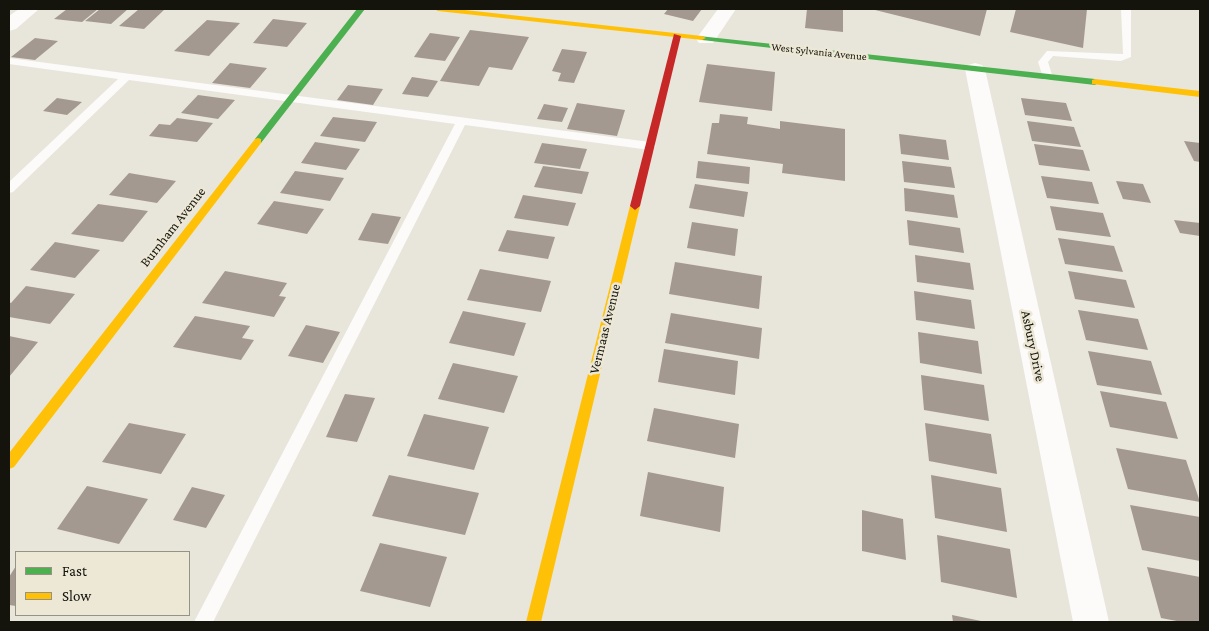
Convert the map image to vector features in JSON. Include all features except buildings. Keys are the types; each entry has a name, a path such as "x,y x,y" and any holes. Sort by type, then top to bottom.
{"street":[{"path":"9,25 30,9"},
{"name":"Burnham Avenue","path":"9,463 361,9"},
{"name":"West Sylvania Avenue","path":"438,9 508,12 677,36 1200,94"},
{"path":"706,39 727,9"},
{"name":"Vermaas Avenue","path":"533,622 677,36"},
{"name":"Asbury Drive","path":"975,69 1091,622"}],"lane":[{"path":"1048,78 1043,62 1050,53 1121,58 1128,55 1126,9"},
{"path":"9,61 650,146"},
{"path":"9,189 127,76"},
{"path":"203,622 462,121"}],"traffic: fast":[{"path":"258,141 361,9"},
{"path":"702,38 1095,82"}],"traffic: slow":[{"path":"438,9 702,38"},
{"path":"1095,82 1200,94"},
{"path":"9,463 258,141"},
{"path":"533,622 635,206"}],"traffic: jam":[{"path":"635,206 677,36"}]}
